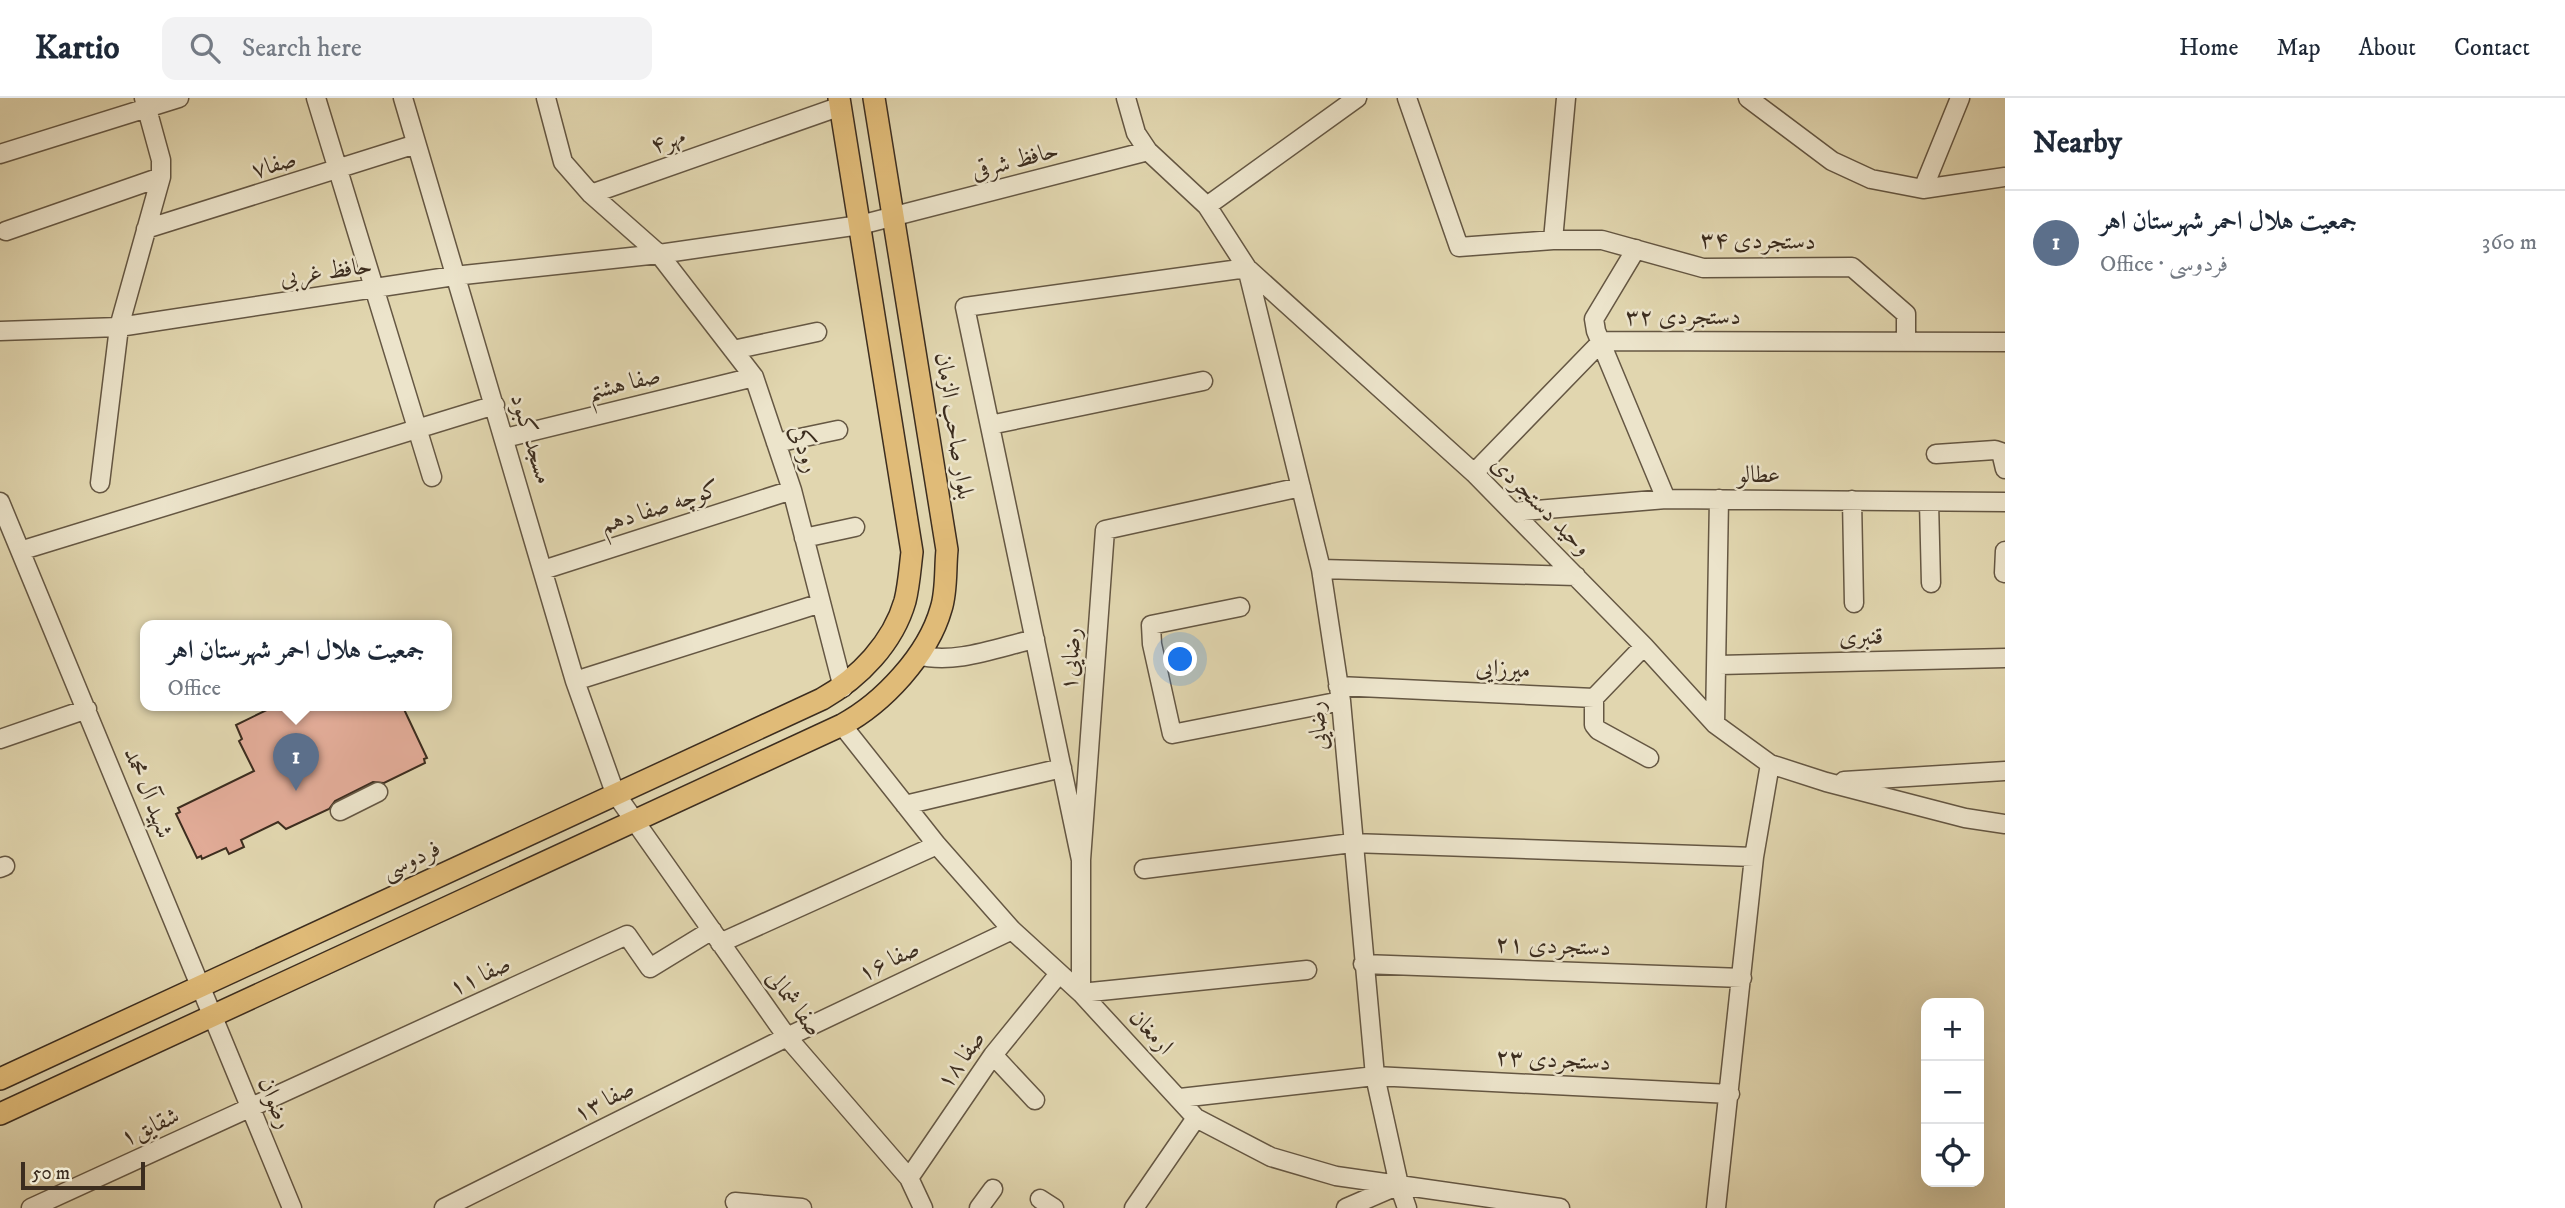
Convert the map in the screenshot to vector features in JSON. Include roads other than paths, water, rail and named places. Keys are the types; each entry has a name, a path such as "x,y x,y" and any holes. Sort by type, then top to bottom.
{"main road":[{"name":"بلوار صاحب الزمان","path":"842,725 856,717 911,668 942,609 947,550 874,98"},
{"path":"840,102 912,552 904,602 883,647 843,688"},
{"name":"فردوسی","path":"0,1079 843,688"},
{"path":"0,1114 842,725"}],"street":[{"path":"0,154 144,103 179,98"},
{"path":"316,98 432,477"},
{"name":"مسجد کبود","path":"403,98 575,681 615,793 634,820"},
{"name":"رودکی","path":"546,98 563,162 591,194 659,254 754,377 792,490 843,688"},
{"name":"وحید دستجردی","path":"1126,98 1136,133 1148,151 1207,206 1247,268 1474,473 1644,646 1715,724 1770,764 1826,782 1965,818 2005,824"},
{"path":"1207,206 1357,98"},
{"name":"دستجردی ۳۴","path":"1407,98 1459,247 1553,240 1602,240 1703,268 1852,267 1906,314 1906,342"},
{"path":"1553,240 1566,98"},
{"path":"1748,98 1832,161 1871,179 1923,190 2005,177"},
{"path":"1923,190 1960,98"},
{"name":"مهر۴","path":"591,194 840,102"},
{"path":"100,483 119,327 161,177 161,160 144,103"},
{"name":"صفا۷","path":"146,229 338,171 416,144"},
{"name":"حافظ شرقی","path":"860,225 1148,151"},
{"path":"6,231 161,177"},
{"path":"659,254 860,225"},
{"path":"1636,249 1594,319 1666,499"},
{"name":"حافظ غربی","path":"0,331 119,327 454,276 659,254"},
{"path":"1082,860 965,307 1247,268"},
{"name":"رضایی","path":"1247,268 1321,569 1340,694 1374,1076 1399,1185"},
{"path":"733,350 817,332"},
{"name":"دستجردی ۳۲","path":"1474,473 1602,341 2005,342"},
{"name":"صفا هشتم","path":"505,438 754,377"},
{"path":"990,425 1203,381"},
{"path":"23,550 495,405"},
{"path":"776,443 838,429"},
{"path":"1936,454 1995,450 2001,452 2005,469"},
{"name":"رضایی۱","path":"1081,993 1082,860 1105,530 1301,487"},
{"name":"کوچه صفا دهم","path":"543,570 792,490"},
{"name":"عطالو","path":"1513,512 1666,499 2005,502"},
{"path":"1715,724 1719,665 1719,499"},
{"path":"1852,500 1854,603"},
{"name":"شهید آل محمد","path":"0,502 23,550 212,1017"},
{"path":"1928,502 1931,583"},
{"path":"804,538 855,527"},
{"path":"2004,573 2005,551"},
{"path":"1321,569 1576,576"},
{"path":"575,681 821,603"},
{"name":"میرزایی","path":"1240,607 1152,625 1152,644 1172,734 1340,694 1594,698"},
{"path":"918,655 933,659 957,656 1035,639"},
{"path":"1644,646 1594,698 1594,725 1598,730 1650,758"},
{"name":"قنبری","path":"1719,665 2005,658"},
{"path":"0,739 87,709"},
{"name":"ارمغان","path":"842,725 937,845 1012,930 1058,975 1081,993 1196,1118 1271,1157 1336,1176 1560,1208"},
{"path":"1716,1208 1754,857 1770,764"},
{"path":"905,805 1062,768"},
{"path":"1826,782 2005,771"},
{"path":"340,811 378,792"},
{"name":"صفا شمالی","path":"634,820 787,1037 909,1178 923,1208"},
{"path":"1144,869 1352,843 1754,857"},
{"path":"716,937 937,845"},
{"name":"صفا ۱۶","path":"787,1037 1012,930"},
{"name":"صفا ۱۱","path":"251,1109 626,935 650,968 716,937"},
{"name":"دستجردی ۲۱","path":"1363,964 1742,978"},
{"path":"1081,993 1307,970"},
{"name":"صفا ۱۸","path":"909,1178 993,1055 1058,975"},
{"name":"رضوان","path":"212,1017 292,1208"},
{"name":"صفا ۱۳","path":"444,1208 787,1037"},
{"path":"993,1055 1035,1100"},
{"name":"دستجردی ۲۳","path":"1180,1098 1374,1076 1730,1094"},
{"name":"شقایق۱","path":"31,1208 251,1109"},
{"path":"1134,1208 1196,1118"},
{"path":"1346,1208 1399,1185 1407,1208"},
{"path":"979,1208 993,1189"},
{"path":"735,1202 802,1208"}],"place":[{"name":"جمعیت هلال احمر شهرستان اهر","path":"296,791"}]}
